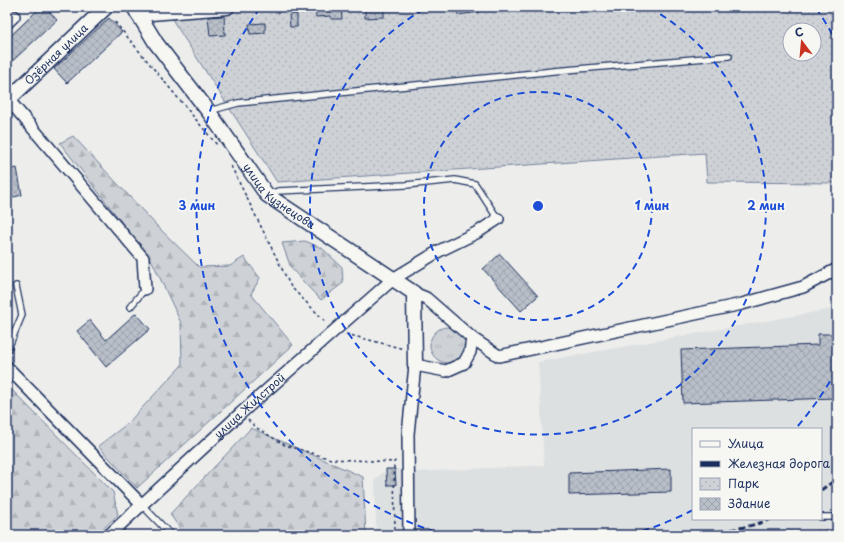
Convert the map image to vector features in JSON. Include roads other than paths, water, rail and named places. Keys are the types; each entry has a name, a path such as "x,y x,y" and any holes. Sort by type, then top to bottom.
{"street":[{"name":"Озёрная улица","path":"8,99 106,7"},
{"path":"136,11 159,14 227,7"},
{"name":"улица Кузнецова","path":"136,11 156,43 209,112 267,195 414,293"},
{"name":"улица Жилстрой","path":"109,535 393,279 439,251 478,232 498,220"},
{"path":"409,535 408,434 415,365 414,293 426,298 472,338 499,356 742,304 804,287 837,269"},
{"path":"415,365 446,370 464,363 470,352 472,338"},
{"path":"7,367 142,504"}],"lane":[{"path":"209,112 238,104 554,71 729,56"},
{"path":"8,99 143,258 145,289 130,307"},
{"path":"267,195 278,191 406,185 455,180 475,184 498,220"},
{"path":"7,351 22,315 16,286"},
{"path":"142,504 171,535"},
{"path":"822,517 837,517"}],"railway":[{"path":"822,489 837,479"},
{"path":"686,535 718,532 768,520"},
{"path":"724,535 837,531"}]}
